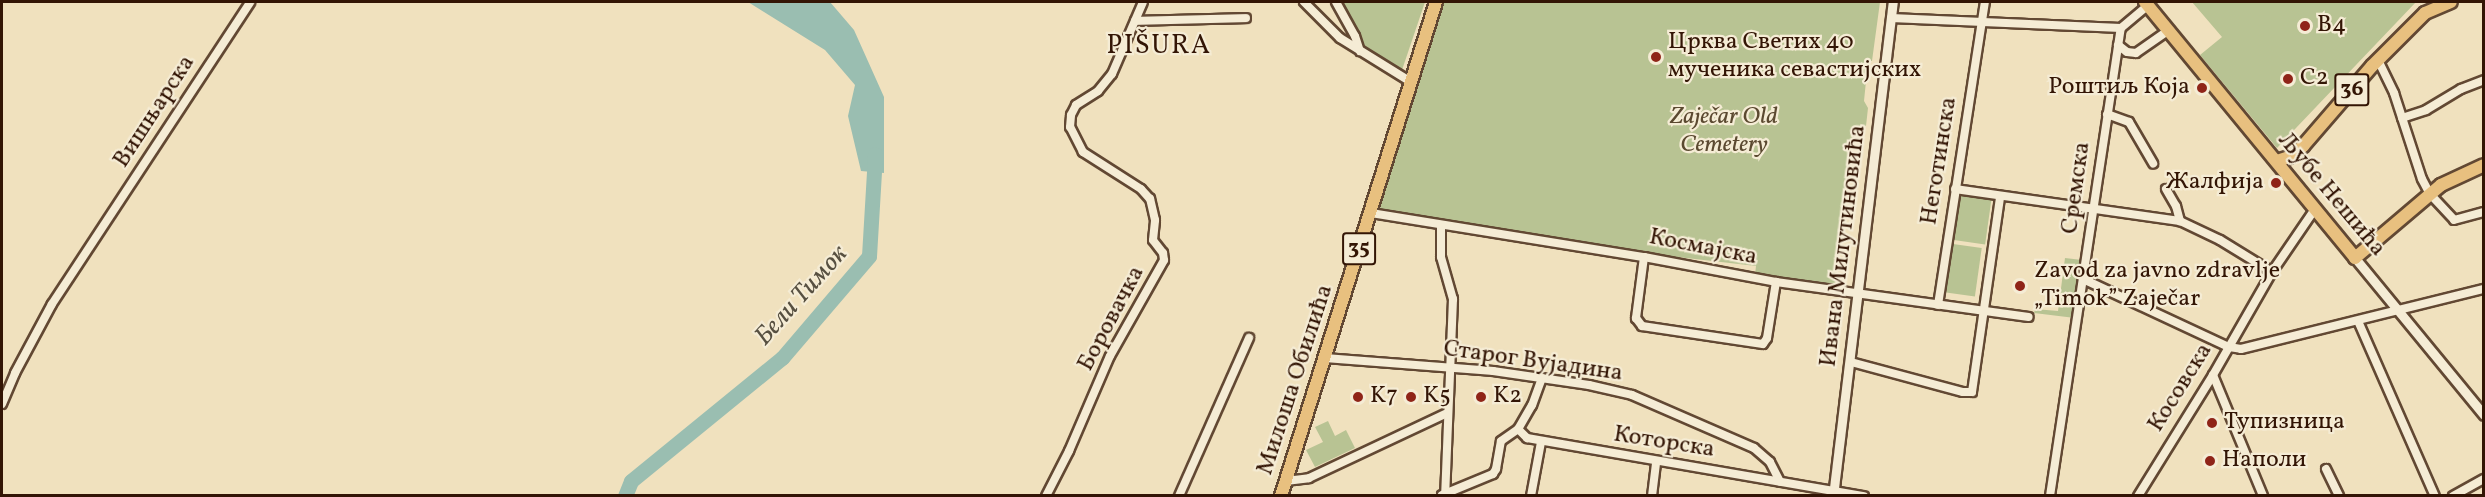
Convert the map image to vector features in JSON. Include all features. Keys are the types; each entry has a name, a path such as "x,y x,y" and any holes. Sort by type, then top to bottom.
{"main road":[{"name":"Милоша Обилића","path":"1281,495 1436,2"},
{"name":"36","path":"2277,161 2289,157 2303,146 2378,60 2425,13 2451,2"},
{"name":"Љубе Нешића","path":"2146,3 2355,258"},
{"path":"2355,258 2449,179 2484,165"}],"street":[{"name":"Вишњарска","path":"2,404 15,373 52,304 93,245 250,2"},
{"name":"Боровачка","path":"1046,495 1069,451 1110,356 1164,260 1163,253 1153,240 1155,220 1150,199 1140,189 1083,152 1070,127 1071,115 1076,105 1098,91 1112,74 1143,2"},
{"path":"1304,2 1340,38 1411,82"},
{"path":"1336,2 1355,36 1360,51"},
{"name":"Ивана Милутиновића","path":"1834,493 1893,2"},
{"name":"Неготинска","path":"1938,305 1986,2"},
{"path":"2425,13 2434,2"},
{"path":"1892,18 2121,28 2146,3"},
{"path":"1135,21 1246,18"},
{"name":"Сремска","path":"2050,495 2121,28"},
{"path":"2118,45 2127,52 2136,53 2169,30"},
{"path":"2378,60 2402,118 2422,179 2430,194 2454,220 2462,220 2484,212"},
{"path":"2402,118 2426,110 2461,89 2484,80"},
{"path":"2108,114 2129,122 2153,163"},
{"path":"1955,189 2093,211 2180,221 2206,232 2272,272"},
{"path":"2166,189 2176,206 2180,221"},
{"path":"1851,362 1964,392 1972,392 2000,197"},
{"name":"Косовска","path":"2138,495 2213,375 2272,272 2315,209"},
{"name":"Космајска","path":"1371,213 1644,257 1776,282 2029,317"},
{"path":"1442,225 1440,249 1453,299 1443,495 1493,474 1501,441 1518,429 1535,399 1542,378"},
{"path":"1644,257 1636,318 1642,327 1760,344 1765,342 1776,282"},
{"name":"Љубе Нешића","path":"2355,258 2484,415"},
{"path":"2083,279 2229,346 2245,348 2484,289"},
{"path":"2358,321 2435,495"},
{"path":"1179,495 1249,338"},
{"name":"Старог Вујадина","path":"1325,358 1542,378 1618,392 1653,402 1761,452 1775,468 1780,482"},
{"path":"2213,375 2263,495"},
{"path":"1286,481 1309,478 1447,413"},
{"name":"Которска","path":"1518,429 1527,438 1541,442 1834,493 1864,495"},
{"path":"1531,495 1541,442"},
{"path":"1652,495 1656,461"},
{"path":"2326,469 2339,495"},
{"path":"2453,495 2484,479"}],"green space":[{"path":"1342,2 1425,2 1402,70 1365,49"},
{"name":"Zaječar Old Cemetery","path":"1443,2 1880,2 1872,61 1868,61 1864,101 1868,108 1866,126 1855,129 1835,288 1755,275 1756,266 1660,255 1381,210 1378,207"},
{"path":"2192,2 2416,2 2277,148 2200,55 2222,37"},
{"path":"1957,193 1992,198 1985,244 1950,240"},
{"path":"1953,244 1982,248 1975,297 1946,293"},
{"path":"2065,258 2082,260 2075,318 2034,313 2035,309 2058,311"},
{"path":"1328,421 1335,436 1346,430 1355,448 1315,467 1306,450 1323,442 1315,427"}],"water":[{"path":"748,2 830,2 854,30 884,97 884,173 861,171 848,116 855,85 825,50"}],"waterway":[{"name":"Бели Тимок","path":"625,496 631,481 782,358 869,256 875,154"}],"place":[{"name":"B4","path":"2305,26"},
{"name":"Црква Светих 40 мученика севастијских","path":"1656,57"},
{"name":"C2","path":"2288,79"},
{"name":"Роштиљ Која","path":"2202,88"},
{"name":"Жалфија","path":"2276,183"},
{"name":"Zavod za javno zdravlje „Timok” Zaječar","path":"2020,286"},
{"name":"K7","path":"1358,397"},
{"name":"K5","path":"1411,397"},
{"name":"K2","path":"1481,397"},
{"name":"Тупизница","path":"2212,423"},
{"name":"Наполи","path":"2210,461"}],"district":[{"name":"PIŠURA","path":"1159,47"}]}
